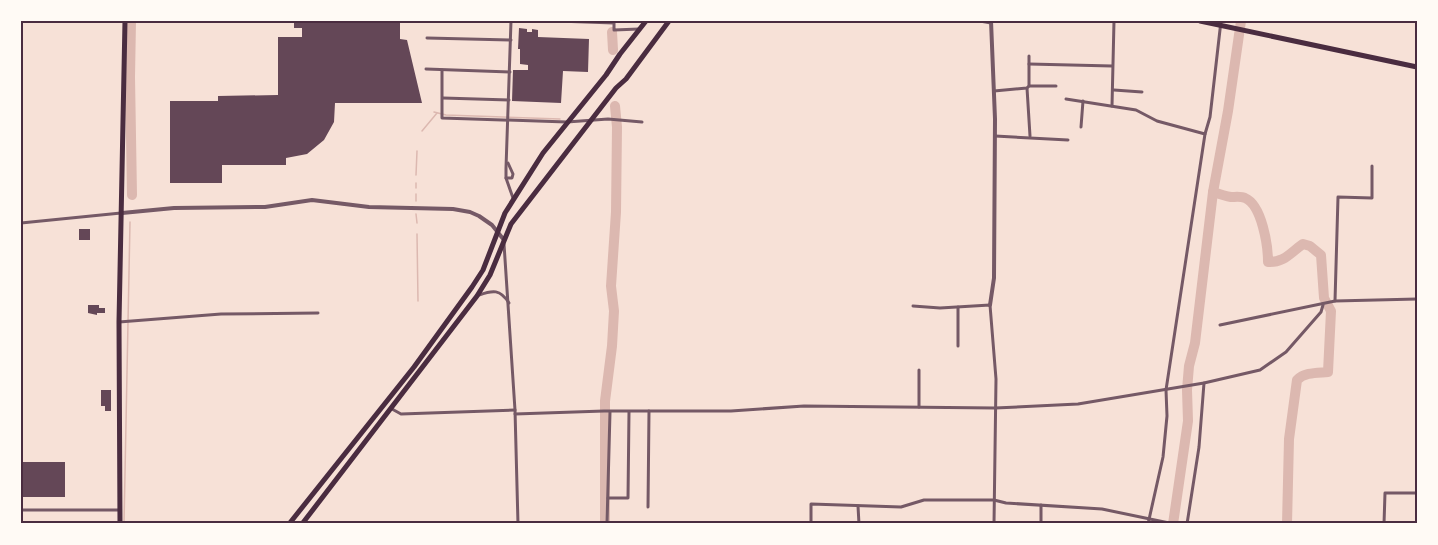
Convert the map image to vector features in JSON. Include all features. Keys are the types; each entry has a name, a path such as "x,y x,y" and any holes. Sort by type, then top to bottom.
{"main road":[{"path":"120,524 125,21"},
{"path":"289,524 414,367 472,287 483,270 505,213 543,153 646,21"},
{"path":"1200,21 1221,23 1417,67"},
{"path":"302,524 477,296 490,275 511,224 525,203 616,88 626,79 667,22"}],"street":[{"path":"511,21 507,178 513,200"},
{"path":"557,21 614,23 614,30 640,29"},
{"path":"802,21 810,21"},
{"path":"980,21 991,22 994,92 994,278 990,305 996,379 994,524"},
{"path":"1112,105 1114,21"},
{"path":"1148,524 1163,457 1167,416 1166,390 1205,134 1210,117 1221,23"},
{"path":"427,38 511,40"},
{"path":"1029,56 1030,136"},
{"path":"1029,64 1112,66"},
{"path":"426,69 510,72"},
{"path":"442,70 442,118 567,122 592,119 642,122"},
{"path":"994,92 1056,86"},
{"path":"1114,90 1142,92"},
{"path":"443,98 509,100"},
{"path":"1066,99 1136,110 1157,121 1205,134"},
{"path":"1081,128 1083,101"},
{"path":"994,136 1030,136 1068,140"},
{"path":"507,158 513,174 512,178 507,178"},
{"path":"1335,301 1338,197 1372,198 1372,166"},
{"path":"21,224 184,208 265,207 324,201 369,207 462,210 479,216 497,230 504,240 510,304 518,524"},
{"path":"477,296 492,291 498,292 510,304"},
{"path":"1220,325 1335,301 1417,299"},
{"path":"913,306 990,305"},
{"path":"392,409 401,414 410,414 731,411 804,406 995,408 1070,405 1166,390 1251,373 1273,362 1286,352 1321,312 1323,305"},
{"path":"958,307 958,346"},
{"path":"122,322 222,314 318,313"},
{"path":"919,370 919,407"},
{"path":"1187,524 1199,447 1204,383"},
{"path":"648,507 649,411"},
{"path":"607,412 608,524"},
{"path":"608,498 628,498 629,412"},
{"path":"1384,524 1385,493 1417,493"},
{"path":"811,524 811,504 901,507 924,500 994,500 1006,503 1102,509 1174,524"},
{"path":"1041,505 1041,524"},
{"path":"858,506 859,524"},
{"path":"21,510 120,510"}],"building":[{"path":"294,21 400,21 400,39 407,40 422,103 335,103 334,122 324,140 307,154 286,158 286,165 222,165 222,183 170,183 170,101 218,101 218,96 278,95 278,37 302,37 302,28 294,28"},
{"path":"519,28 527,29 527,32 532,32 532,29 538,30 538,37 589,39 588,72 563,71 561,103 512,101 513,70 528,70 528,65 520,64"},
{"path":"79,229 90,229 90,240 79,240"},
{"path":"88,305 99,305 99,308 105,308 105,313 97,313 97,315 88,313"},
{"path":"101,390 111,390 111,411 105,411 105,406 101,406"},
{"path":"21,462 65,462 65,497 21,497"}],"waterway":[{"path":"131,21 132,195"},
{"path":"1173,524 1188,421 1189,366 1195,343 1213,192 1241,21"},
{"path":"612,32 613,50"},
{"path":"605,524 605,401 614,311 611,286 616,212 617,127 615,106"},
{"path":"434,112 446,115 560,119"},
{"path":"422,131 437,113"},
{"path":"416,175 417,151"},
{"path":"416,183 416,188"},
{"path":"1213,192 1231,197 1243,197 1251,202 1263,227 1268,262 1283,259 1303,244 1310,246 1321,255 1324,298 1331,311 1328,372 1307,374 1297,380 1289,439 1287,524"},
{"path":"416,194 416,201"},
{"path":"416,214 417,223"},
{"path":"124,524 130,222"},
{"path":"417,234 418,301"}]}
